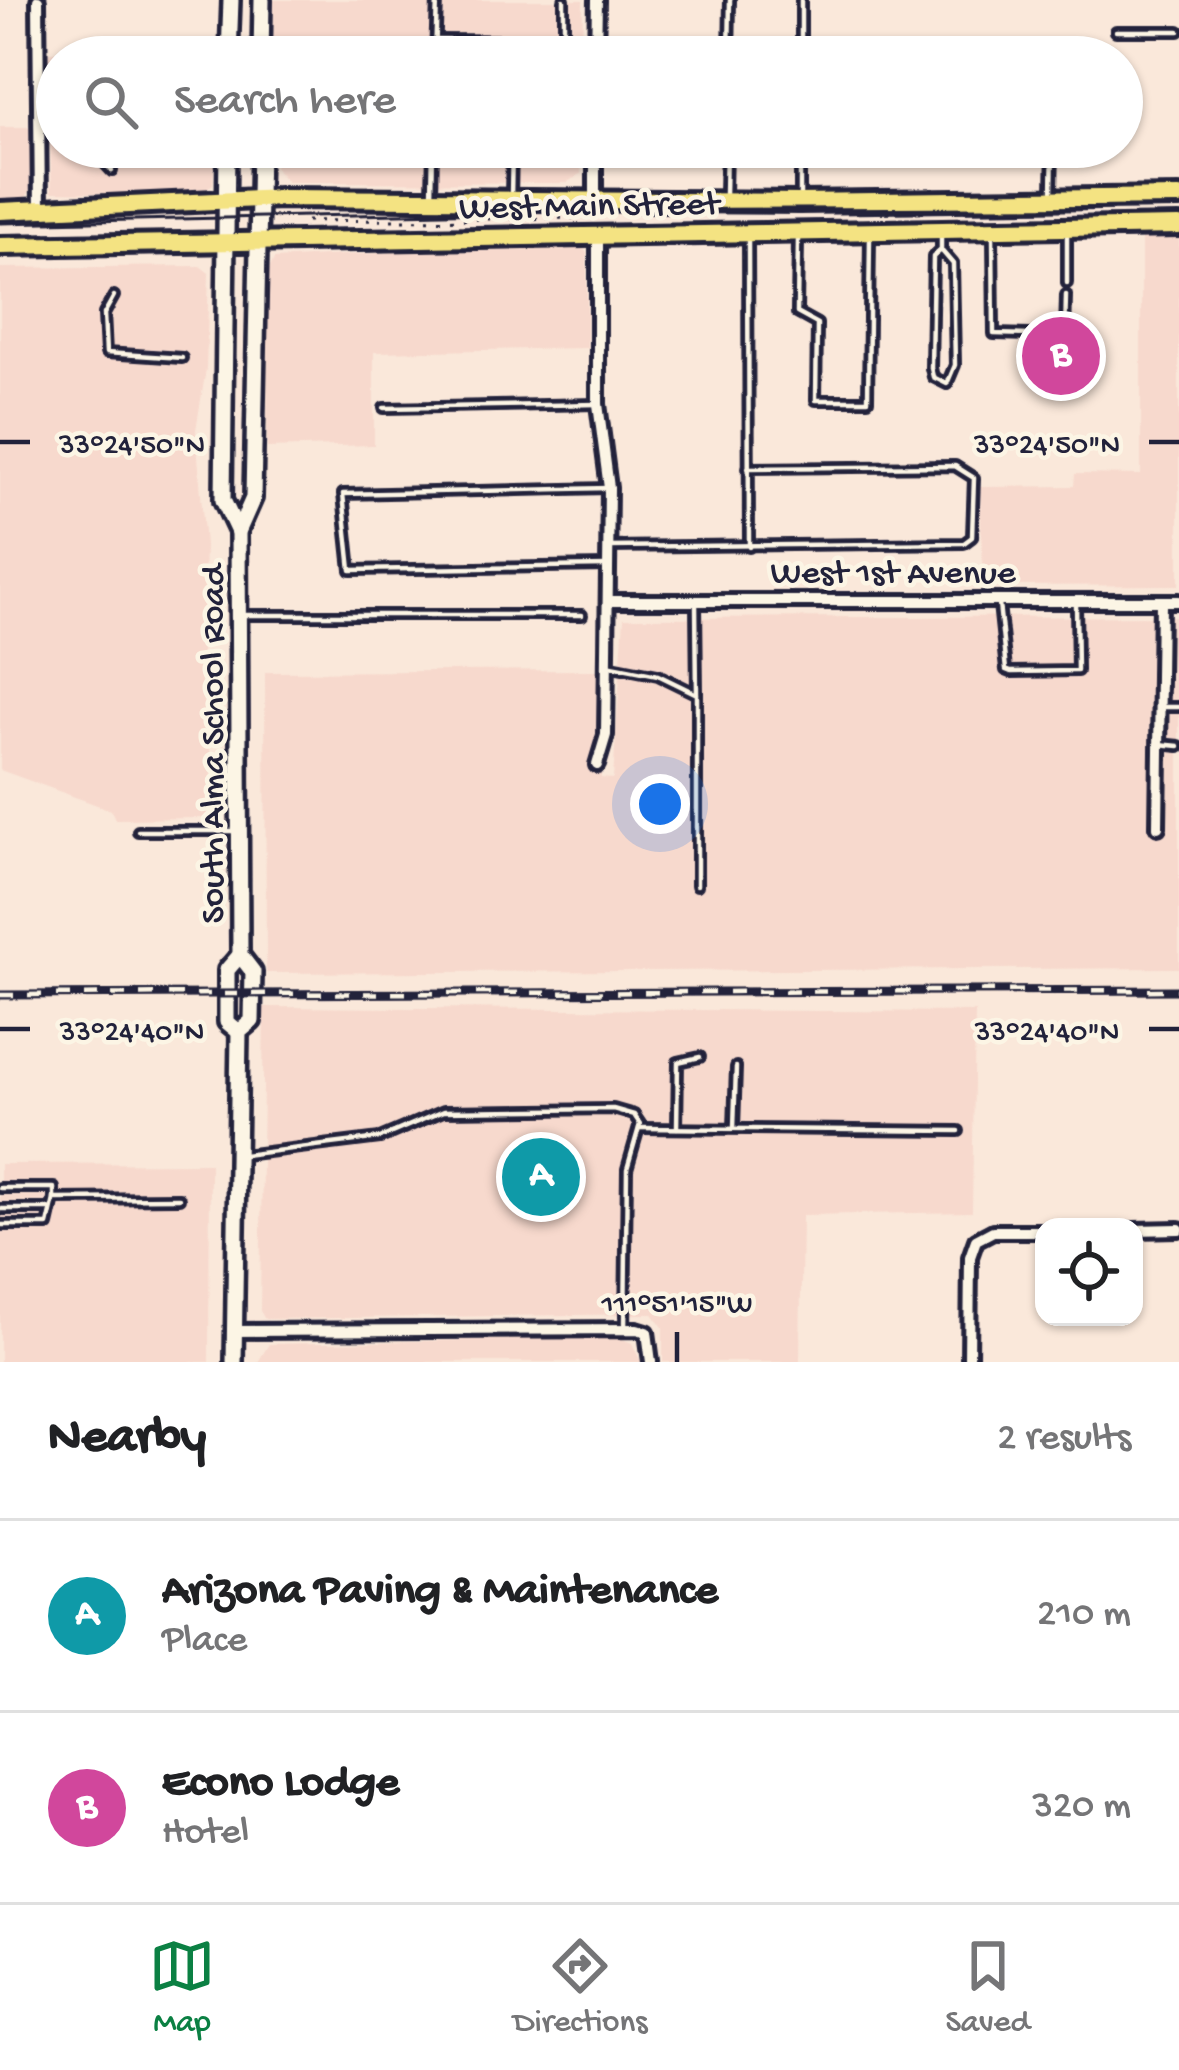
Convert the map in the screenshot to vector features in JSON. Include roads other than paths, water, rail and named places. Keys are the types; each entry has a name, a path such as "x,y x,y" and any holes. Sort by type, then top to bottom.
{"main road":[{"path":"230,36 231,0"},
{"path":"261,36 262,0"},
{"name":"South Alma School Road","path":"227,168 223,500 238,532"},
{"name":"South Alma School Road","path":"234,1362 239,1032 252,1021 253,972 240,955 238,532 253,498 260,168"},
{"name":"West Main Street","path":"0,211 432,196 800,202 1179,197"},
{"name":"West Main Street","path":"0,246 1179,226"},
{"name":"South Alma School Road","path":"239,1032 227,1022 227,970 240,955"}],"street":[{"path":"38,0 38,36"},
{"path":"596,36 597,0"},
{"path":"40,168 40,211"},
{"path":"595,168 595,198"},
{"path":"597,765 606,735 609,566 609,488 598,404 598,234"},
{"name":"West 1st Avenue","path":"608,601 1179,601"},
{"path":"1158,827 1161,601"},
{"path":"1143,1229 1179,1229"},
{"path":"969,1362 970,1257 976,1240 993,1232 1035,1231"},
{"path":"235,1331 626,1329 647,1332 651,1362"}],"lane":[{"path":"436,0 436,36"},
{"path":"564,0 564,36"},
{"path":"729,36 730,0"},
{"path":"801,0 801,36"},
{"path":"1116,31 1179,31"},
{"path":"432,196 433,168"},
{"path":"511,197 512,168"},
{"path":"725,201 726,168"},
{"path":"800,168 800,202"},
{"path":"1052,199 1053,168"},
{"path":"1066,283 1067,227"},
{"path":"993,228 994,334 1065,336 1066,296"},
{"path":"940,250 932,257 931,368 932,377 946,384 955,365 953,264 940,250 941,229"},
{"path":"798,231 796,313 817,323 816,400 868,400 870,230"},
{"path":"748,232 749,547"},
{"path":"114,296 104,314 106,353 182,358"},
{"path":"384,408 598,404"},
{"path":"608,547 964,543 972,537 974,478 955,466 748,468"},
{"path":"609,488 343,494 350,570 609,566"},
{"path":"998,598 1006,670 1011,672 1077,670 1076,599"},
{"path":"696,600 697,885"},
{"path":"238,614 582,615"},
{"path":"607,665 658,674 697,694"},
{"path":"1160,707 1179,707"},
{"path":"1160,745 1179,746"},
{"path":"138,830 241,831"},
{"path":"676,1128 678,1062 700,1057"},
{"path":"734,1129 736,1067"},
{"path":"238,1156 380,1138 443,1112 613,1109 639,1118 626,1181 626,1329"},
{"path":"638,1128 959,1131"},
{"path":"0,1188 53,1188 48,1225 0,1225"},
{"path":"53,1198 179,1198"},
{"path":"0,1209 48,1209"}],"tram line":[{"path":"0,223 576,210 1179,207"}],"railway":[{"path":"0,995 1179,990"}],"place":[{"name":"Econo Lodge","path":"1061,356"},
{"name":"Arizona Paving & Maintenance","path":"541,1177"}]}
